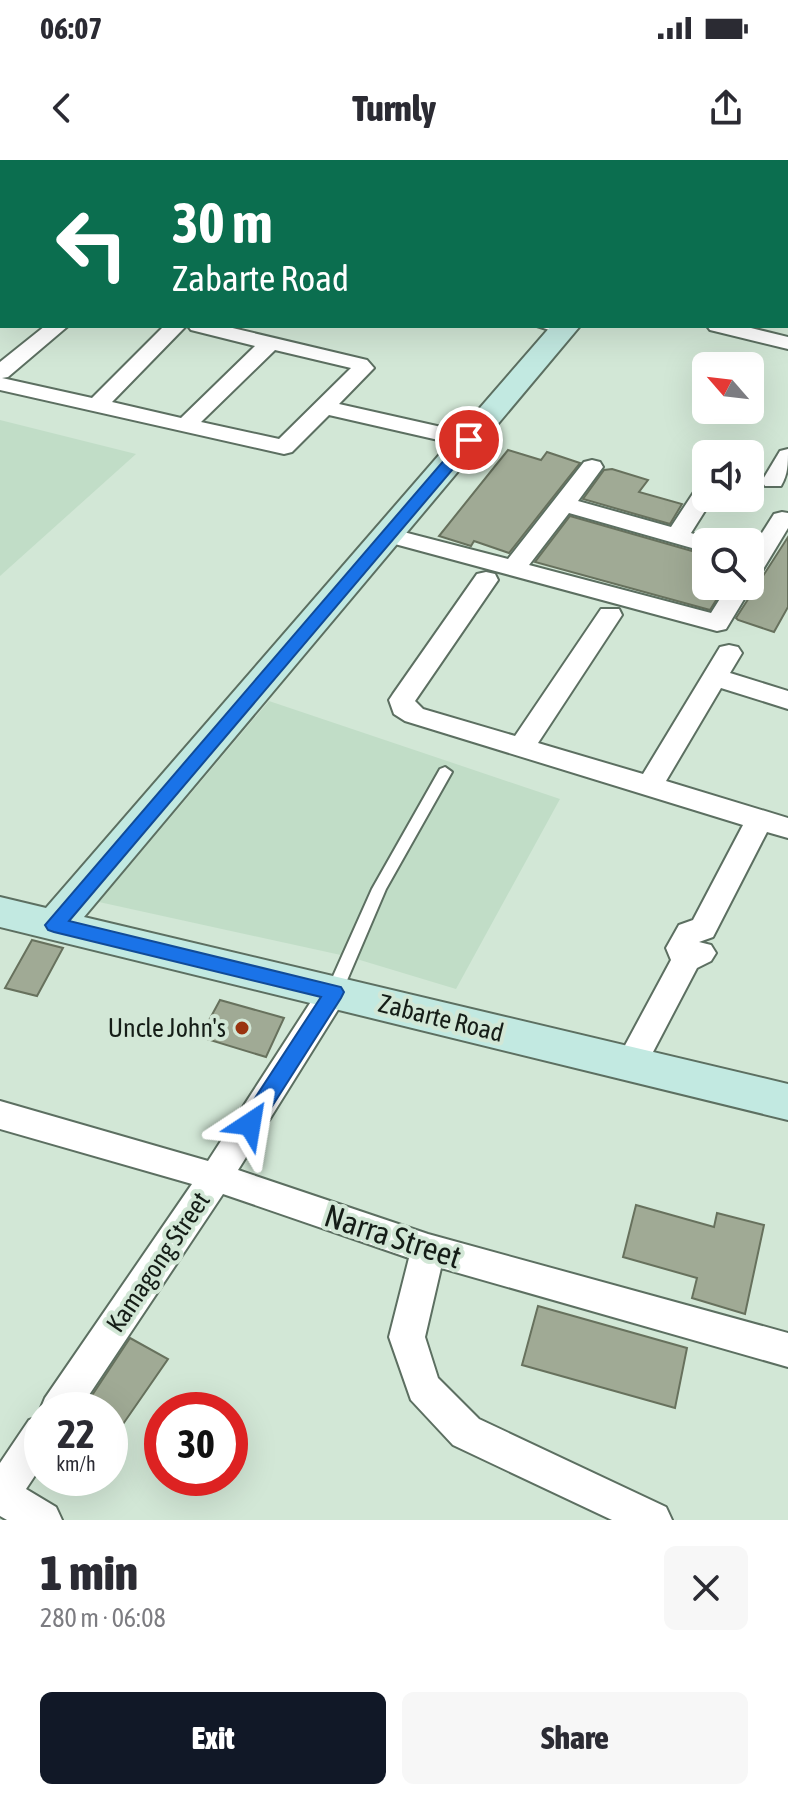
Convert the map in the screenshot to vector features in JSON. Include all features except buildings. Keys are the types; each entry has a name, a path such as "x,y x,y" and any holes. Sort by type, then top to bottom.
{"street":[{"path":"0,372 55,328"},
{"path":"97,405 174,328"},
{"path":"0,384 284,447 363,366 206,328"},
{"path":"54,925 469,440 557,328"},
{"path":"725,328 788,343"},
{"path":"187,424 270,343"},
{"path":"324,407 469,440"},
{"path":"515,567 592,467"},
{"path":"563,504 692,541"},
{"path":"677,537 693,512"},
{"path":"764,545 782,519"},
{"path":"391,531 413,543 432,545 717,623 731,600"},
{"path":"486,580 402,700 403,708 414,715 788,828"},
{"path":"522,746 610,615"},
{"path":"650,786 729,653"},
{"path":"715,677 788,700"},
{"path":"631,1064 686,960 700,956 708,940 703,929 760,819"},
{"name":"Zabarte Road","path":"0,912 788,1102"},
{"name":"Kamagong Street","path":"70,1392 216,1177 334,992"},
{"name":"Narra Street","path":"0,1115 216,1177 428,1249 788,1350"},
{"path":"428,1249 407,1337 424,1388 466,1432 653,1520"},
{"path":"24,1460 0,1495 43,1520"}],"lane":[{"path":"334,992 379,889 445,772"}],"shaded area":[{"path":"0,420 136,454 0,576"},
{"path":"269,701 560,799 456,989 350,957 99,902"}],"place":[{"name":"Uncle John's","path":"242,1028"}],"route":[{"path":"250,1124 334,992 54,925 469,440"}]}
